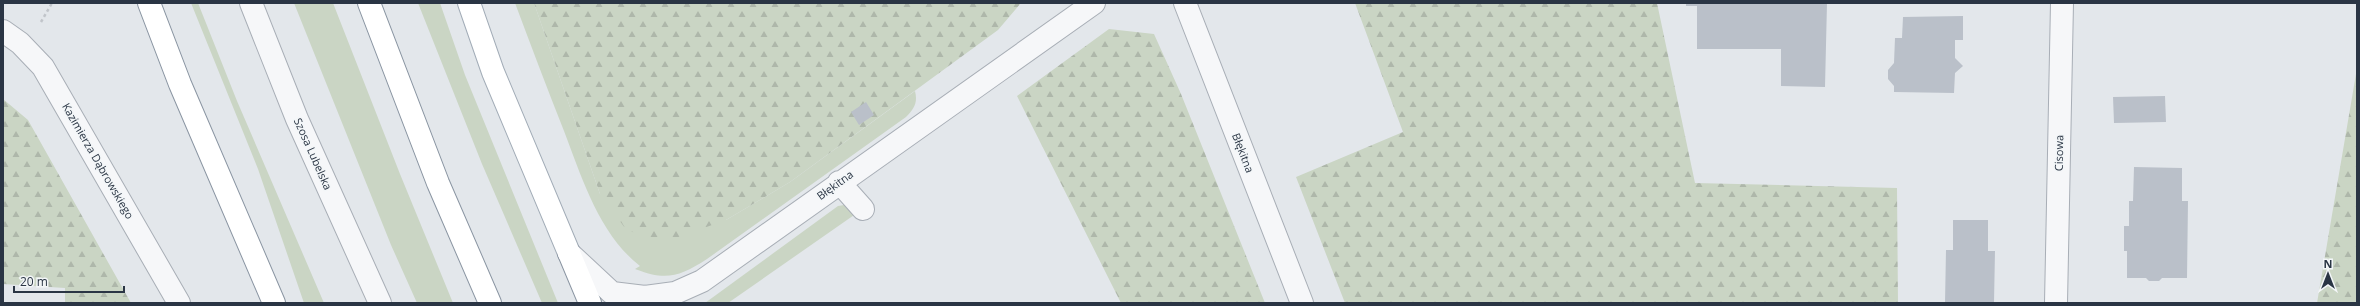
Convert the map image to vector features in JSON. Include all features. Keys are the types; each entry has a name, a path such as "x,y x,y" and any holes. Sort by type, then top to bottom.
{"main road":[{"path":"149,3 180,84 274,303"},
{"path":"370,3 438,183 490,303"},
{"path":"469,3 493,72 590,303"}],"street":[{"name":"Szosa Lubelska","path":"251,3 297,119 380,303"},
{"path":"1051,32 1064,3"},
{"name":"Błękitna","path":"569,253 612,294 644,297 675,293 702,281 839,182 1094,3"},
{"name":"Błękitna","path":"1185,3 1302,303"},
{"name":"Cisowa","path":"2056,303 2062,3"},
{"name":"Kazimierza Dąbrowskiego","path":"3,31 20,43 43,67 179,303"},
{"path":"839,182 863,209"}],"green space":[{"path":"191,3 198,3 237,101 324,303 304,303 258,169"},
{"path":"294,3 333,3 400,174 453,303 417,303 391,245"},
{"path":"418,3 440,3 465,75 558,303 542,303 482,164"},
{"path":"515,3 534,3 600,194 726,220 790,182 915,91 916,102 906,117 707,259 688,270 672,275 664,276 646,273 635,269 640,266 613,238 593,204"},
{"path":"534,3 1021,3 998,30 790,182 726,220 670,240 642,237 625,228 600,194"},
{"path":"1355,3 1657,3 1695,183 1897,188 1898,303 1345,303 1296,177 1403,132"},
{"path":"1109,29 1154,34 1181,94 1265,303 1121,303 1017,96"},
{"path":"2357,68 2357,303 2317,303"},
{"path":"3,99 28,120 131,303 65,303 65,288 3,284"},
{"path":"844,205 851,207 857,213 728,303 705,303 838,206"}],"building":[{"path":"1686,3 1827,3 1825,87 1781,86 1781,49 1697,49 1697,6 1686,6"},
{"path":"1963,16 1963,40 1955,40 1955,58 1963,66 1955,73 1954,93 1894,92 1894,86 1888,79 1888,70 1894,63 1895,38 1902,38 1903,17"},
{"path":"2165,96 2166,122 2114,123 2113,97"},
{"path":"866,102 874,115 859,125 851,112"},
{"path":"2134,167 2182,168 2182,201 2188,201 2187,278 2162,278 2159,281 2149,281 2146,278 2127,278 2127,251 2124,251 2124,226 2129,226 2129,201 2133,201"},
{"path":"1953,220 1988,220 1988,251 1995,251 1994,303 1945,303 1946,250 1953,250"}]}
